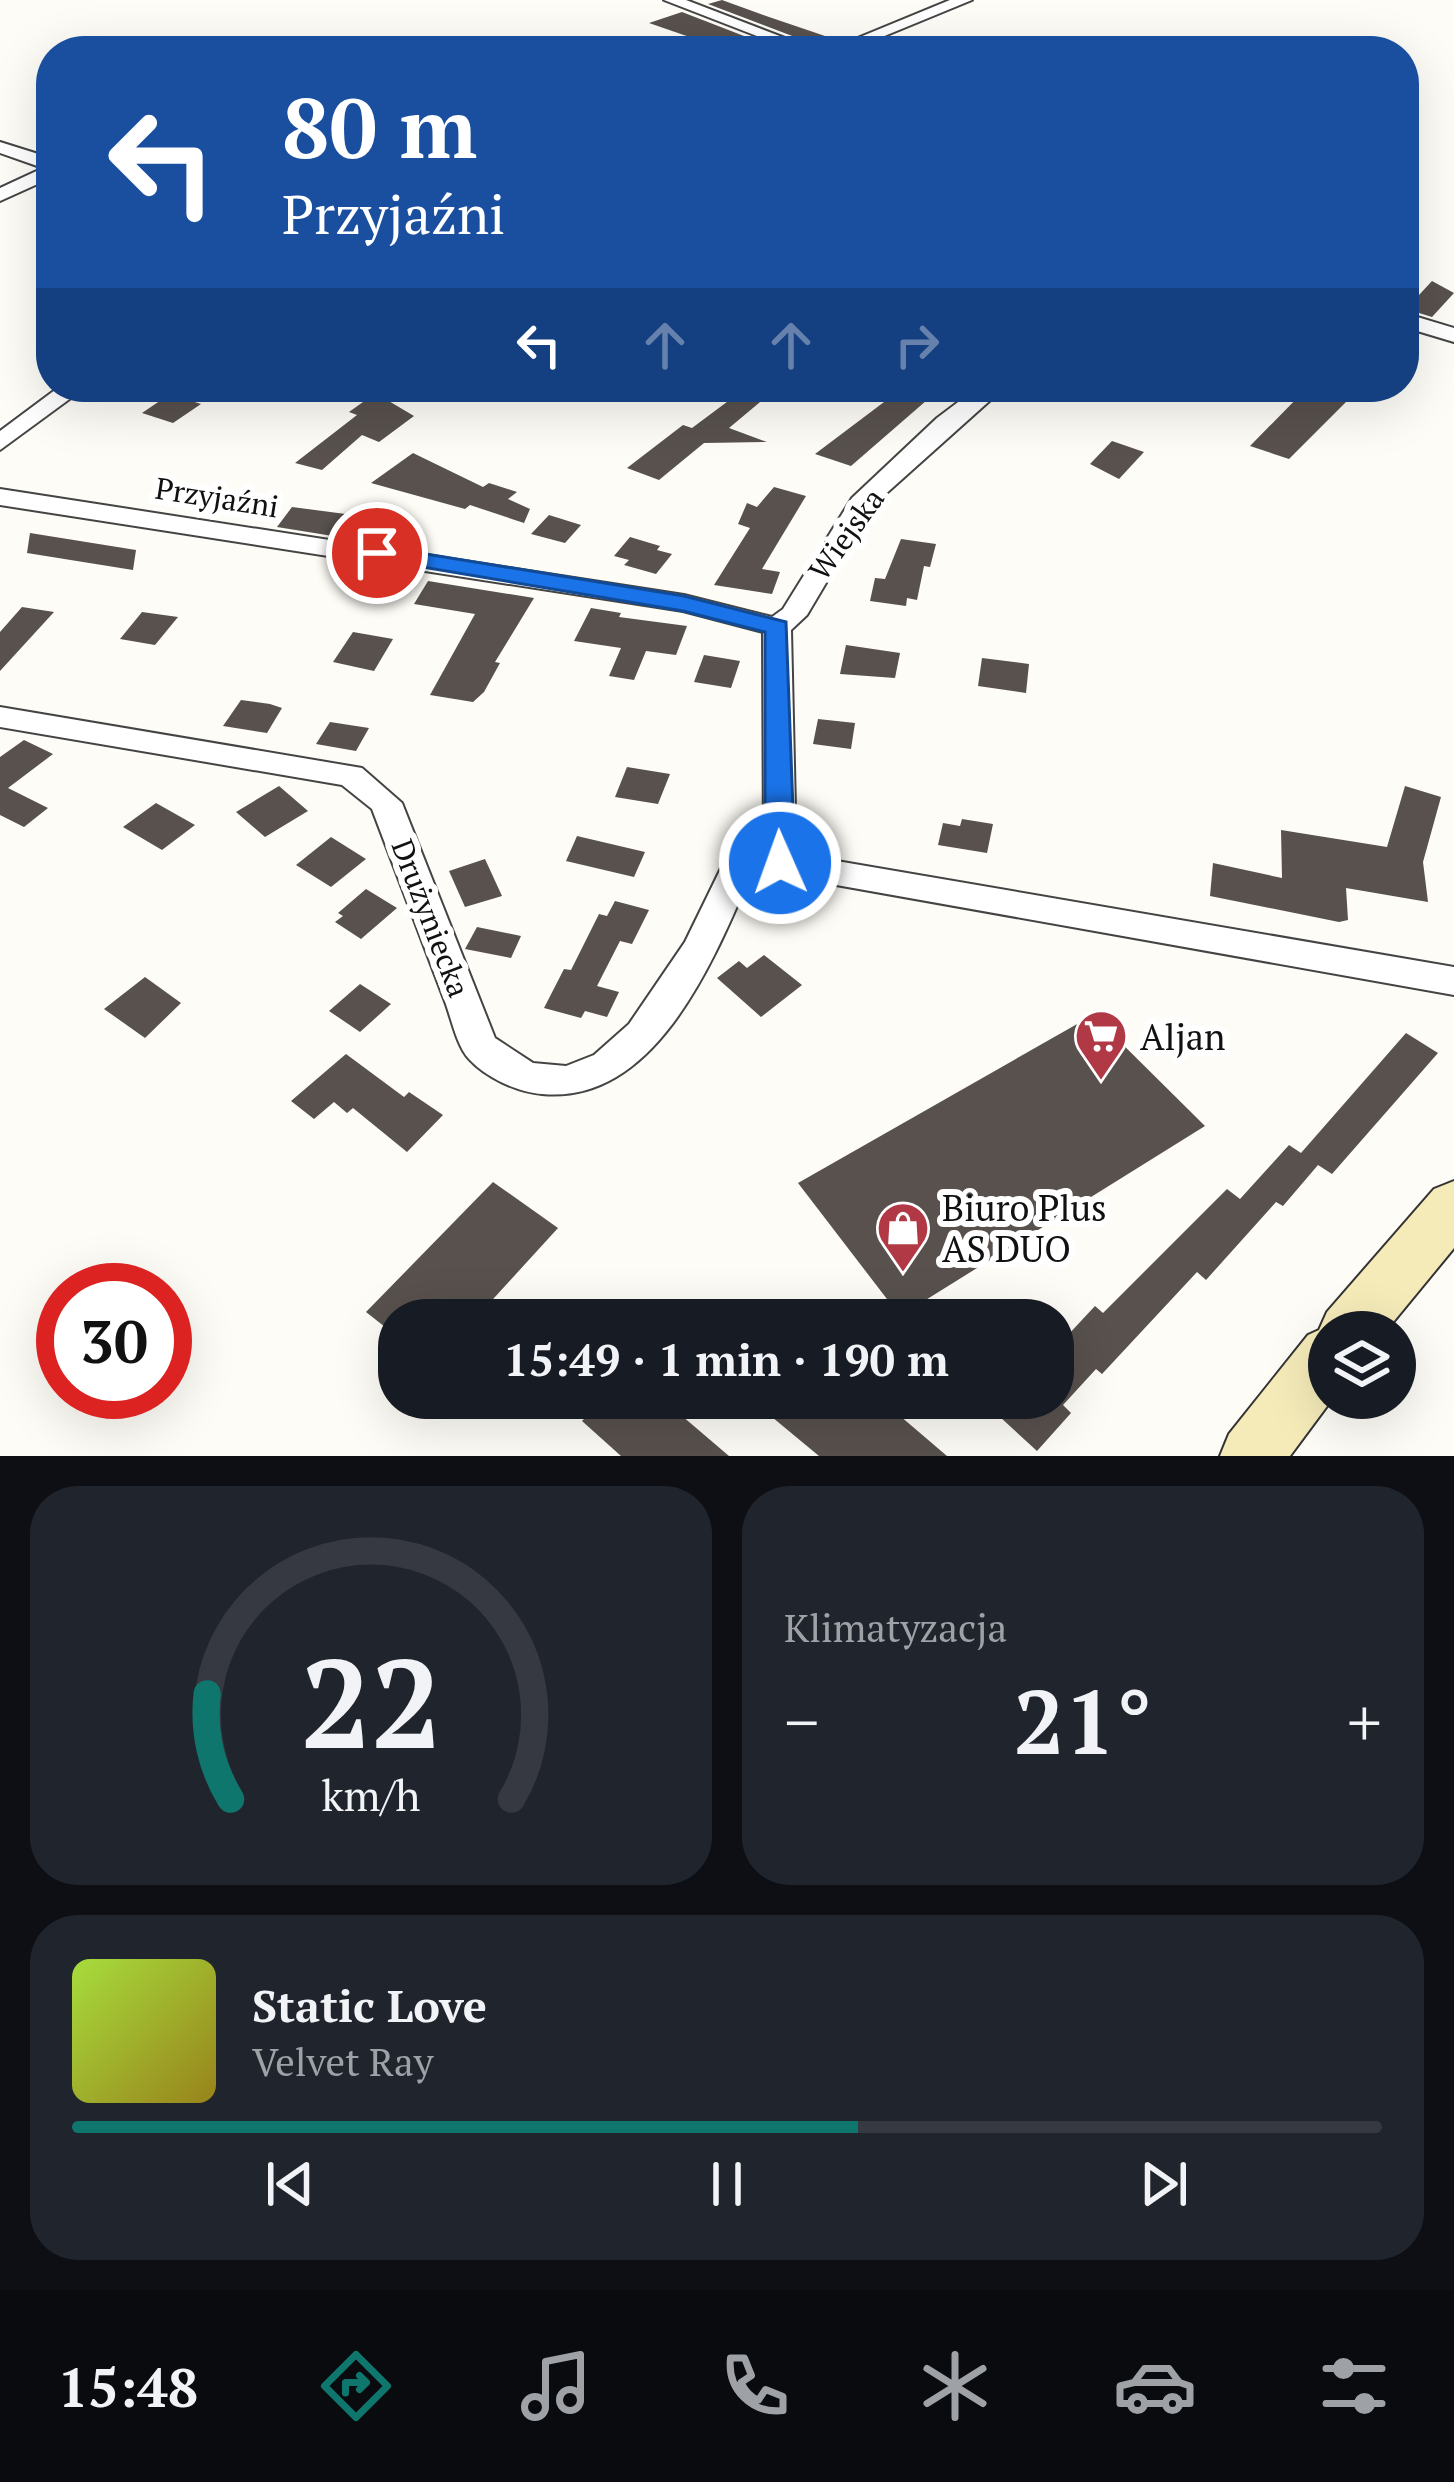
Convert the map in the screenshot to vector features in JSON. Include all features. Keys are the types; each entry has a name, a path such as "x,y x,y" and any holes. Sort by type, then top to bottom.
{"main road":[{"path":"1366,1311 1454,1206"},
{"path":"1251,1456 1308,1382"}],"street":[{"path":"672,0 770,36"},
{"path":"872,36 964,0"},
{"path":"0,147 36,162"},
{"path":"0,195 36,176"},
{"path":"1419,324 1454,334"},
{"path":"0,443 54,402"},
{"name":"Wiejska","path":"777,627 793,615 860,503 973,402"},
{"name":"Przyjaźni","path":"0,497 661,599 777,627"},
{"path":"777,627 780,863 1454,981"},
{"name":"Drużyniecka","path":"0,717 351,776 386,803 482,1048 507,1072 538,1078 573,1082 597,1075 658,1019 712,926 739,865 780,863"}],"building":[{"path":"722,0 825,36 792,36 708,4"},
{"path":"682,12 744,36 687,36 649,23"},
{"path":"1432,281 1454,293 1432,317 1419,313 1419,295"},
{"path":"158,402 201,404 173,423 142,413"},
{"path":"363,402 390,402 414,416 379,442 362,435 322,470 295,463 357,415 349,412"},
{"path":"727,402 760,402 729,428 767,442 704,443 659,480 627,468 683,425 692,428"},
{"path":"884,402 925,402 851,466 815,454"},
{"path":"1293,402 1346,402 1289,459 1250,446"},
{"path":"1112,441 1144,452 1119,479 1090,464"},
{"path":"413,453 483,487 489,483 517,492 508,499 530,509 524,523 470,505 465,509 371,483"},
{"path":"774,487 806,496 762,569 780,572 772,594 714,585 750,528 738,524 747,503 757,507"},
{"path":"292,507 384,519 370,542 277,527"},
{"path":"549,515 581,525 565,543 531,534"},
{"path":"30,533 136,550 133,570 27,553"},
{"path":"630,537 672,554 656,574 624,565 629,560 614,556"},
{"path":"901,539 936,544 930,567 924,566 917,600 907,598 906,606 870,601 875,578 885,579"},
{"path":"428,581 534,598 495,662 500,663 484,692 473,702 430,695 475,614 414,604"},
{"path":"22,607 54,612 0,671 0,632"},
{"path":"591,608 621,613 619,617 687,626 676,655 646,651 634,680 609,676 621,648 574,641"},
{"path":"142,612 178,617 155,645 120,639"},
{"path":"353,632 393,639 374,671 333,662"},
{"path":"846,645 900,653 895,678 840,674"},
{"path":"704,655 740,661 731,688 694,682"},
{"path":"982,658 1029,664 1026,693 978,686"},
{"path":"241,700 282,708 267,733 223,726"},
{"path":"818,719 855,723 851,749 813,744"},
{"path":"330,722 369,728 356,751 316,744"},
{"path":"24,740 53,754 8,788 48,808 24,827 0,815 0,757"},
{"path":"627,767 670,774 658,804 615,797"},
{"path":"279,786 308,811 265,837 236,812"},
{"path":"1405,786 1441,797 1423,862 1428,902 1346,888 1348,920 1339,922 1210,896 1213,863 1282,878 1281,830 1387,847"},
{"path":"156,803 195,825 162,850 123,827"},
{"path":"962,819 993,824 987,853 938,845 943,823 960,826"},
{"path":"577,836 645,852 634,877 566,861"},
{"path":"331,837 366,859 331,887 296,865"},
{"path":"485,859 502,896 465,907 449,871"},
{"path":"366,889 397,908 361,939 335,922 343,916 338,913"},
{"path":"615,901 649,910 632,944 620,941 597,986 619,992 607,1017 585,1011 581,1018 544,1008 564,969 571,970 599,914 607,916"},
{"path":"477,927 521,936 511,958 465,949"},
{"path":"764,955 802,985 761,1017 717,978 739,961 747,968"},
{"path":"145,977 181,1003 145,1038 104,1009"},
{"path":"360,984 391,1004 360,1032 329,1011"},
{"path":"1093,1015 1205,1126 927,1299 887,1299 798,1183"},
{"path":"1406,1033 1438,1053 1332,1174 1318,1165 1283,1206 1276,1202 1206,1280 1197,1272 1102,1374 1096,1369 1074,1393 1074,1328 1095,1306 1103,1313 1227,1189 1240,1199 1289,1145 1301,1153"},
{"path":"346,1054 404,1097 409,1092 443,1115 407,1152 353,1108 347,1113 334,1102 314,1119 291,1101"},
{"path":"493,1182 558,1228 493,1299 379,1299"},
{"path":"378,1300 378,1321 366,1312"},
{"path":"686,1419 729,1456 621,1456 582,1421"},
{"path":"774,1419 904,1419 947,1456 819,1456"},
{"path":"1002,1419 1066,1419 1037,1451"}],"place":[{"name":"Aljan","path":"1101,1082"},
{"name":"Biuro Plus AS DUO","path":"903,1274"}],"route":[{"path":"377,553 684,603 777,627 780,863"}]}
